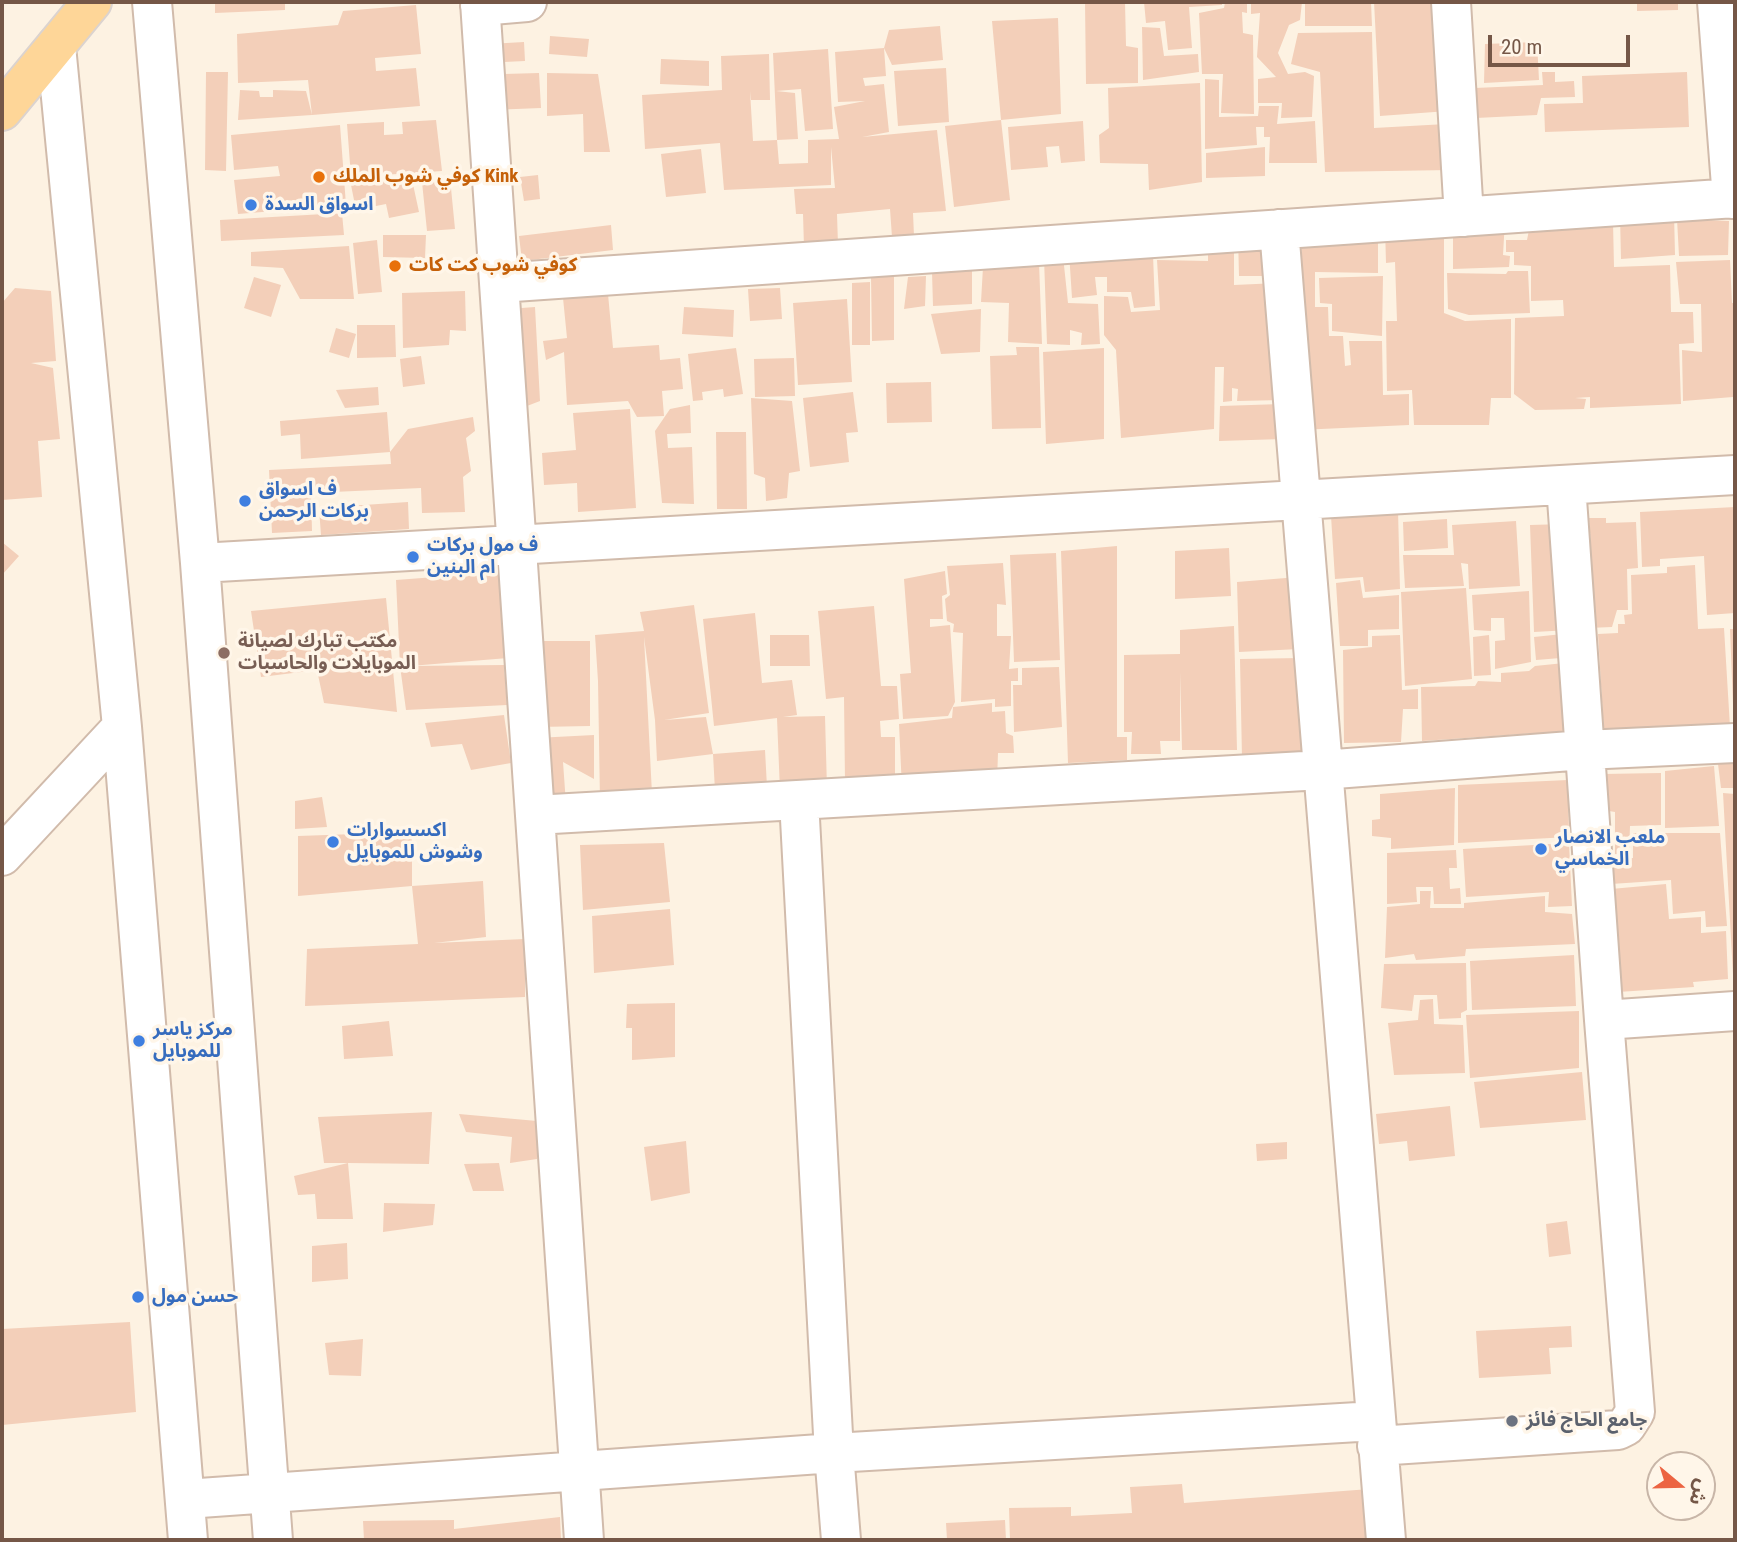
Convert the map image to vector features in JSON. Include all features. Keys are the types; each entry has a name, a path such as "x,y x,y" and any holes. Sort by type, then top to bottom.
{"main road":[{"path":"2,111 92,2"}],"street":[{"path":"152,2 200,564 273,1540"},
{"path":"527,2 480,4 584,1540"},
{"path":"1451,2 1464,217"},
{"path":"499,283 1734,198 1717,2"},
{"path":"56,46 122,727 188,1540"},
{"path":"1279,229 1386,1540"},
{"path":"200,564 1735,475"},
{"path":"186,1500 834,1453 1376,1434 1618,1430 1631,1420 1635,1404 1604,1020 1566,485"},
{"path":"2,856 122,727"},
{"path":"535,815 1322,770 1584,750 1735,743"},
{"path":"799,800 841,1540"},
{"path":"1604,1020 1735,1011"}],"building":[{"path":"215,2 285,2 285,10 215,13"},
{"path":"1085,2 1125,2 1126,46 1138,48 1138,83 1086,84"},
{"path":"1144,2 1222,2 1222,5 1189,7 1192,48 1168,50 1165,21 1146,23"},
{"path":"1225,2 1247,2 1247,13 1242,12 1243,33 1253,35 1254,114 1221,113 1223,74 1202,74 1199,13 1224,8"},
{"path":"1251,2 1302,2 1300,20 1289,25 1278,53 1288,74 1305,72 1314,76 1312,117 1281,118 1282,103 1258,103 1258,79 1276,77 1257,57 1260,13 1251,14"},
{"path":"1305,2 1371,2 1372,26 1305,26"},
{"path":"1374,2 1438,2 1448,111 1380,116"},
{"path":"1637,2 1678,2 1678,10 1637,11"},
{"path":"416,5 421,54 375,58 376,71 416,68 420,106 312,115 308,80 238,83 237,34 338,25 343,11"},
{"path":"1058,18 1061,114 1001,120 992,21"},
{"path":"940,26 943,60 892,65 884,48 889,30"},
{"path":"1142,27 1160,28 1164,56 1198,54 1199,72 1143,80"},
{"path":"1372,32 1374,128 1446,124 1450,170 1325,172 1320,72 1291,64 1298,33"},
{"path":"550,36 589,39 587,57 549,54"},
{"path":"524,42 525,61 504,62 504,74 539,73 541,108 491,110 489,44"},
{"path":"1537,42 1539,80 1484,83 1485,44"},
{"path":"884,48 886,76 863,78 865,86 884,84 889,132 862,137 937,130 946,211 913,213 914,236 892,237 890,209 837,214 838,245 804,247 803,214 796,214 794,189 835,188 831,147 831,185 724,190 720,143 645,149 642,95 722,90 721,56 769,54 770,100 751,100 753,141 777,140 779,164 808,163 808,140 839,139 834,107 865,101 838,102 835,52"},
{"path":"828,49 833,129 805,131 801,89 776,91 795,93 798,139 777,140 773,53"},
{"path":"661,59 709,61 709,86 660,84"},
{"path":"946,68 949,122 898,126 894,71"},
{"path":"206,72 228,72 226,171 205,170"},
{"path":"1542,72 1555,72 1555,82 1574,81 1575,97 1541,98 1537,115 1476,118 1475,88 1543,85"},
{"path":"1687,72 1689,127 1545,132 1544,104 1583,103 1582,76"},
{"path":"547,73 598,74 610,152 584,152 583,114 547,116"},
{"path":"1205,79 1219,80 1219,117 1258,116 1259,106 1279,106 1277,124 1315,121 1317,163 1269,163 1270,137 1264,137 1264,127 1256,127 1257,145 1205,149"},
{"path":"1200,83 1202,182 1149,190 1148,164 1100,163 1099,135 1109,128 1108,88"},
{"path":"240,90 259,91 260,97 273,97 273,90 306,91 312,115 238,120"},
{"path":"436,120 442,171 351,177 347,124 384,122 384,135 403,134 402,122"},
{"path":"1001,120 1010,200 954,207 945,126"},
{"path":"1083,121 1085,161 1061,163 1059,146 1046,147 1048,167 1011,170 1008,127"},
{"path":"340,125 346,205 238,214 234,180 280,176 278,166 234,170 231,135"},
{"path":"1265,147 1265,176 1206,178 1206,153"},
{"path":"701,149 706,193 666,197 661,154"},
{"path":"411,175 419,212 389,218 386,204 356,210 351,185"},
{"path":"538,175 540,199 524,201 520,177"},
{"path":"450,178 455,229 427,231 422,182"},
{"path":"342,213 344,235 221,241 220,220"},
{"path":"1674,213 1675,255 1621,259 1620,216"},
{"path":"1677,219 1729,221 1728,255 1679,256"},
{"path":"1505,220 1503,255 1510,256 1509,267 1453,269 1453,223"},
{"path":"1613,222 1614,267 1670,265 1671,312 1693,312 1694,343 1679,344 1681,404 1590,408 1590,397 1575,398 1586,399 1584,409 1535,410 1514,394 1515,318 1564,316 1563,300 1531,301 1531,266 1514,265 1514,252 1506,252 1506,240 1527,240 1529,230 1560,230 1560,224"},
{"path":"1444,223 1444,313 1465,321 1511,319 1511,398 1491,398 1489,425 1414,425 1412,390 1387,391 1386,321 1397,321 1395,262 1386,263 1385,228"},
{"path":"611,225 613,250 522,261 519,236"},
{"path":"1378,228 1378,273 1315,272 1315,307 1328,307 1329,336 1343,336 1345,366 1351,365 1349,341 1382,341 1383,395 1409,394 1409,425 1299,430 1287,258 1302,255 1299,233"},
{"path":"1275,233 1278,276 1239,276 1238,236"},
{"path":"383,235 426,235 425,258 383,257"},
{"path":"377,240 382,292 358,294 353,243"},
{"path":"349,246 354,299 300,299 283,268 251,266 251,252"},
{"path":"1234,246 1234,285 1278,283 1282,400 1237,401 1238,389 1232,388 1232,401 1223,402 1224,367 1215,367 1214,429 1121,438 1116,350 1104,335 1104,296 1128,297 1131,312 1160,310 1157,260 1208,261 1208,248"},
{"path":"1069,252 1153,255 1155,306 1134,308 1131,292 1107,292 1107,277 1095,277 1097,295 1072,298"},
{"path":"1063,256 1068,303 1098,304 1100,344 1081,345 1082,333 1070,330 1070,345 1047,344 1044,258"},
{"path":"1730,260 1732,303 1735,303 1733,397 1683,401 1682,350 1702,352 1701,304 1680,304 1676,262"},
{"path":"1039,262 1042,344 1008,342 1009,303 981,302 983,267"},
{"path":"972,269 972,304 933,306 932,272"},
{"path":"1508,271 1528,271 1530,313 1469,315 1448,309 1447,273 1506,274"},
{"path":"926,276 925,306 904,309 908,277"},
{"path":"1383,276 1382,336 1332,331 1332,304 1320,303 1319,278"},
{"path":"254,277 281,285 271,317 244,308"},
{"path":"871,277 894,277 894,340 872,341"},
{"path":"870,282 870,345 852,345 852,283"},
{"path":"15,288 51,291 56,361 31,363 53,368 60,439 38,441 42,497 2,500 2,303"},
{"path":"780,288 782,319 750,321 748,289"},
{"path":"465,291 466,331 450,330 449,345 403,348 402,293"},
{"path":"608,294 613,348 659,345 660,360 680,358 683,389 662,391 664,416 637,417 628,401 567,405 564,352 546,360 543,341 567,338 563,298"},
{"path":"847,299 852,382 798,385 793,303"},
{"path":"535,307 540,401 514,411 508,309"},
{"path":"684,307 734,310 733,337 682,334"},
{"path":"981,309 980,352 941,354 931,314"},
{"path":"357,325 395,325 396,357 357,358"},
{"path":"336,328 356,334 349,358 329,352"},
{"path":"1016,347 1039,347 1041,428 992,429 990,356 1017,355"},
{"path":"736,348 743,394 724,397 723,389 702,392 703,400 693,401 688,354"},
{"path":"1104,348 1104,439 1046,444 1043,352"},
{"path":"421,356 425,384 403,387 400,359"},
{"path":"794,358 795,396 755,397 754,359"},
{"path":"931,382 932,422 887,423 886,383"},
{"path":"378,387 379,405 345,408 336,390"},
{"path":"853,392 858,432 846,433 849,462 810,467 803,398"},
{"path":"751,398 792,401 800,471 789,473 787,498 766,501 765,478 754,474"},
{"path":"1282,404 1283,439 1219,441 1220,406"},
{"path":"690,405 691,433 667,434 668,448 692,447 694,504 662,503 655,431 670,409"},
{"path":"630,409 636,508 578,512 577,483 544,485 542,453 576,450 573,413"},
{"path":"387,412 390,452 301,459 300,434 281,436 280,421"},
{"path":"473,417 475,431 466,438 471,471 463,477 465,512 422,513 421,488 311,493 312,531 272,533 269,470 391,464 390,452 408,429"},
{"path":"716,432 746,432 747,509 717,509"},
{"path":"408,502 409,529 321,535 319,508"},
{"path":"1735,507 1735,613 1707,615 1704,556 1660,559 1660,566 1642,567 1640,512"},
{"path":"1398,510 1400,589 1365,592 1363,577 1335,579 1331,516"},
{"path":"1589,518 1606,518 1606,523 1636,522 1638,568 1627,569 1628,610 1617,610 1612,627 1588,628 1586,545 1591,546"},
{"path":"1447,519 1448,548 1404,551 1403,522"},
{"path":"1516,521 1520,586 1469,589 1468,564 1461,563 1464,586 1405,588 1403,555 1454,555 1452,525"},
{"path":"1565,524 1570,630 1534,632 1530,525"},
{"path":"2,542 19,556 2,575"},
{"path":"1117,546 1117,737 1127,737 1127,760 1068,763 1061,551"},
{"path":"1229,548 1231,596 1175,599 1175,551"},
{"path":"1056,553 1060,660 1014,662 1010,555"},
{"path":"1003,563 1006,605 997,604 997,636 1011,636 1009,669 1018,668 1018,681 1011,681 1011,706 995,707 995,699 961,702 963,633 953,632 954,624 947,621 945,599 950,595 947,566"},
{"path":"1695,565 1698,629 1724,628 1730,727 1604,735 1598,634 1618,633 1618,624 1625,624 1624,615 1632,614 1631,575 1667,573 1667,567"},
{"path":"945,571 947,594 942,596 943,619 930,619 930,627 950,625 955,702 948,716 903,719 900,674 911,673 904,579"},
{"path":"501,572 508,658 410,666 504,665 507,705 406,710 400,666 396,580"},
{"path":"1298,577 1299,649 1239,652 1237,582"},
{"path":"1360,580 1363,598 1399,595 1399,629 1368,630 1368,646 1340,646 1336,583"},
{"path":"1466,588 1472,679 1405,686 1401,592"},
{"path":"1529,591 1531,662 1495,669 1495,641 1505,640 1504,618 1491,618 1491,631 1474,630 1472,595"},
{"path":"386,598 397,712 324,703 317,670 261,677 251,611"},
{"path":"694,605 709,713 664,720 706,717 713,754 657,761 655,720 644,637 652,794 600,801 595,635 644,631 640,612"},
{"path":"874,606 881,686 897,686 899,719 880,721 881,737 895,737 895,777 845,782 844,697 826,699 818,611"},
{"path":"755,613 762,683 792,680 797,715 783,717 825,716 827,789 780,791 777,718 714,726 703,619"},
{"path":"1234,626 1237,750 1182,750 1180,672 1180,741 1160,741 1161,754 1131,754 1132,732 1124,732 1124,655 1180,654 1180,630"},
{"path":"1730,629 1735,629 1735,705 1733,705"},
{"path":"1572,633 1573,657 1536,660 1534,637"},
{"path":"770,635 809,635 810,666 770,666"},
{"path":"1400,635 1402,690 1418,689 1418,709 1403,709 1401,742 1344,743 1343,650 1372,647 1372,636"},
{"path":"1489,635 1491,675 1474,676 1473,637"},
{"path":"526,641 590,641 590,726 538,727"},
{"path":"1300,658 1303,754 1242,758 1240,659"},
{"path":"1574,662 1578,741 1538,743 1537,733 1422,741 1421,687 1475,686 1478,681 1501,682 1501,673 1529,671 1535,666"},
{"path":"1059,667 1062,727 1014,732 1013,685 1022,685 1022,668"},
{"path":"992,703 992,712 1005,711 1006,733 1013,736 1014,753 998,753 997,781 902,789 899,724 952,718 953,707"},
{"path":"504,715 511,763 471,770 462,744 431,747 425,723"},
{"path":"594,735 594,779 563,762 566,804 541,806 536,738"},
{"path":"765,750 767,787 715,791 713,754"},
{"path":"1735,763 1735,788 1721,788 1718,764"},
{"path":"1714,766 1719,826 1665,828 1665,771"},
{"path":"1661,773 1661,825 1630,826 1629,854 1615,854 1615,812 1603,810 1603,774"},
{"path":"1568,780 1569,837 1458,843 1458,785"},
{"path":"1455,788 1454,845 1391,849 1391,838 1372,836 1372,820 1380,819 1380,794"},
{"path":"1723,793 1735,794 1735,975 1733,975"},
{"path":"322,797 327,827 295,829 295,801"},
{"path":"412,832 412,886 298,896 298,836"},
{"path":"1633,833 1720,833 1727,926 1706,927 1705,911 1673,914 1671,880 1611,884 1610,859 1633,858"},
{"path":"664,843 670,902 583,910 580,845"},
{"path":"1569,843 1572,906 1548,907 1549,892 1466,897 1463,849"},
{"path":"1456,850 1457,868 1449,868 1450,889 1460,888 1461,904 1434,904 1433,887 1416,887 1417,902 1387,904 1387,853"},
{"path":"483,881 486,937 434,943 525,939 525,997 305,1006 307,949 418,944 412,886"},
{"path":"1666,884 1669,919 1701,917 1701,933 1726,931 1728,979 1693,982 1694,987 1618,992 1611,889"},
{"path":"1420,891 1431,891 1430,908 1464,908 1464,903 1545,896 1545,912 1572,914 1575,944 1466,949 1465,956 1416,960 1414,954 1385,958 1387,907 1420,904"},
{"path":"670,909 674,965 594,973 592,916"},
{"path":"1574,955 1576,1006 1472,1010 1470,961"},
{"path":"1466,963 1467,1010 1461,1013 1461,1018 1439,1019 1437,995 1414,995 1412,1011 1381,1008 1384,964"},
{"path":"1433,999 1434,1024 1463,1025 1465,1073 1394,1075 1388,1023 1418,1020 1420,1000"},
{"path":"675,1003 675,1057 632,1060 632,1028 626,1028 627,1004"},
{"path":"1579,1011 1579,1068 1470,1078 1466,1015"},
{"path":"389,1021 393,1056 344,1059 342,1026"},
{"path":"1582,1072 1586,1120 1480,1128 1474,1082"},
{"path":"1450,1106 1455,1156 1409,1161 1407,1141 1379,1144 1376,1114"},
{"path":"432,1112 429,1164 324,1163 318,1117"},
{"path":"459,1114 537,1121 537,1159 510,1163 512,1137 466,1132"},
{"path":"686,1141 690,1193 651,1201 644,1147"},
{"path":"1287,1142 1287,1159 1257,1161 1256,1144"},
{"path":"348,1163 353,1219 317,1219 315,1194 298,1195 294,1176"},
{"path":"499,1163 504,1191 473,1191 464,1164"},
{"path":"384,1203 435,1204 433,1225 383,1232"},
{"path":"1567,1221 1571,1254 1549,1257 1546,1224"},
{"path":"347,1243 348,1279 312,1282 312,1246"},
{"path":"130,1322 136,1412 2,1425 2,1329"},
{"path":"1571,1326 1572,1347 1549,1348 1551,1374 1479,1378 1476,1331"},
{"path":"363,1339 361,1376 329,1375 325,1343"},
{"path":"1182,1484 1184,1503 1383,1488 1386,1540 1010,1540 1009,1508 1071,1507 1071,1516 1132,1513 1130,1487"},
{"path":"560,1517 561,1540 364,1540 363,1521 454,1520 454,1529"},
{"path":"1005,1520 1006,1540 947,1540 946,1523"}],"place":[{"name":"كوفي شوب الملك Kink","path":"319,177"},
{"name":"اسواق السدة","path":"251,205"},
{"name":"كوفي شوب كت كات","path":"395,266"},
{"name":"ف اسواق بركات الرحمن","path":"245,501"},
{"name":"ف مول بركات ام البنين","path":"413,557"},
{"name":"مكتب تبارك لصيانة الموبايلات والحاسبات","path":"224,653"},
{"name":"اكسسوارات وشوش للموبايل","path":"333,842"},
{"name":"ملعب الانصار الخماسي","path":"1541,849"},
{"name":"مركز ياسر للموبايل","path":"139,1041"},
{"name":"حسن مول","path":"138,1297"},
{"name":"جامع الحاج فائز","path":"1512,1421"}]}
